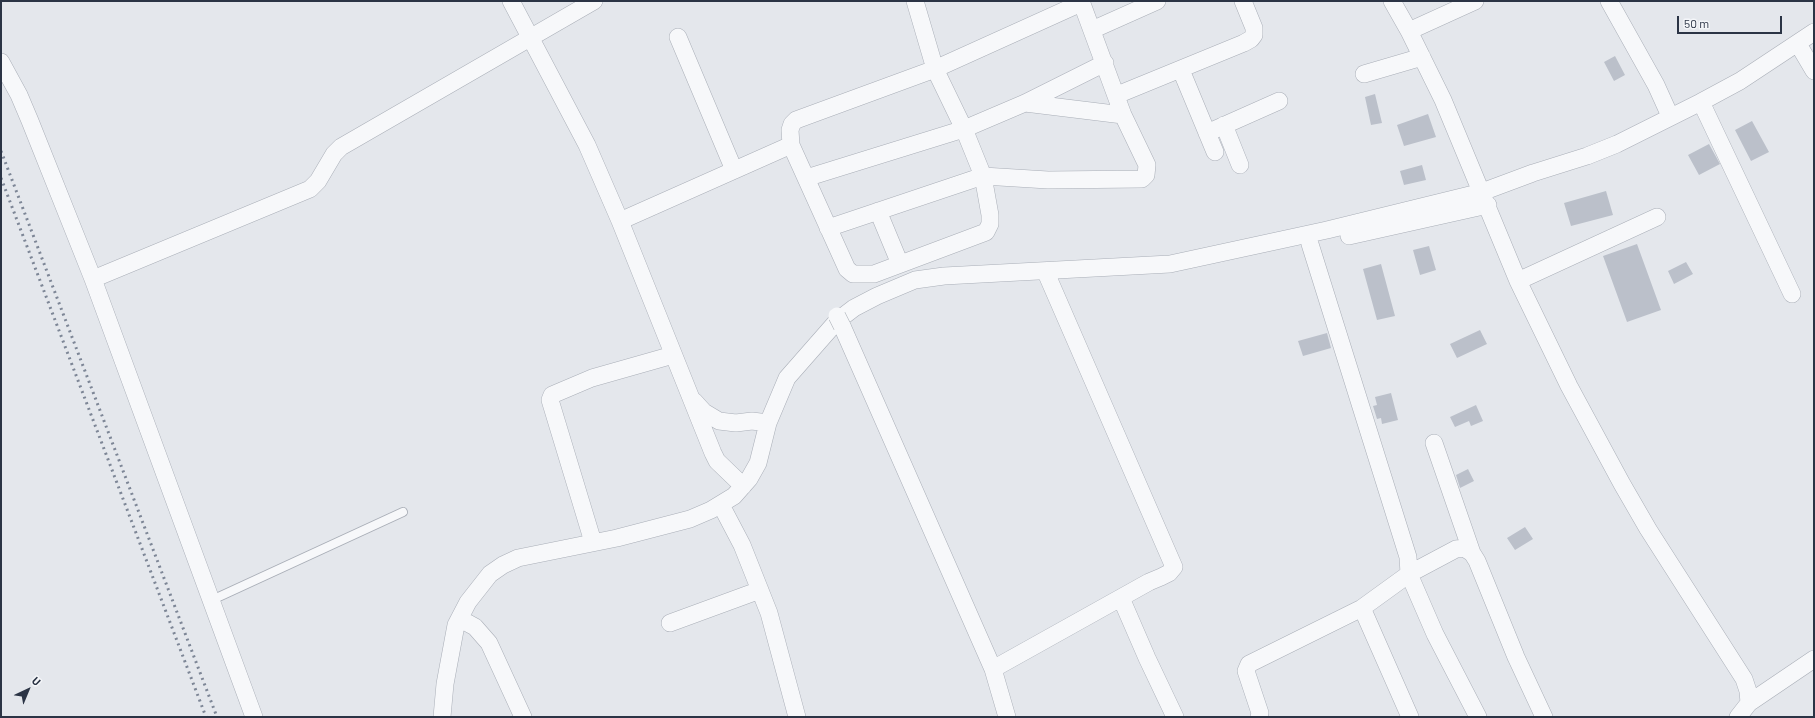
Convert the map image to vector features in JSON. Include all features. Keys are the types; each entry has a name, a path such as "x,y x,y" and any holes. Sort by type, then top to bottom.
{"street":[{"path":"511,1 586,145 620,221 713,453 718,461 742,486"},
{"path":"93,279 310,189 318,181 334,154 341,147 594,1"},
{"path":"828,228 983,176 1048,180 1142,179 1146,175 1147,165 1123,115 1117,95 1081,2 935,69 796,120 792,124 790,130 791,145 828,228 847,269 852,274 874,274 986,232 990,224 990,215 983,176 964,129 935,69 915,1"},
{"path":"1092,30 1156,1"},
{"path":"1117,95 1244,43 1254,35 1254,28 1243,1"},
{"path":"1392,1 1410,31 1444,100 1518,281 1569,386 1648,529 1744,679 1748,691 1749,703"},
{"path":"1410,31 1475,1"},
{"path":"1608,1 1656,85 1670,116"},
{"path":"840,323 870,311 891,298 931,284 958,280 1200,265 1310,244 1485,199 1533,172 1587,156 1617,144 1670,116 1702,102 1740,81 1814,32"},
{"path":"678,37 734,170"},
{"path":"1798,44 1814,71"},
{"path":"1364,74 1422,57"},
{"path":"1,62 27,115 93,279 254,717"},
{"path":"806,178 964,129 1025,104 1105,63"},
{"path":"1181,70 1215,152"},
{"path":"1207,133 1279,101"},
{"path":"1702,102 1792,294"},
{"path":"1025,104 1123,115"},
{"path":"1224,126 1240,165"},
{"path":"620,221 791,145"},
{"path":"442,717 445,684 465,624 468,602 490,574 502,565 518,558 690,519 721,505 734,496 754,471 758,463 768,423 787,378 854,308 877,296 915,280 944,276 1170,264 1328,230 1485,199"},
{"path":"878,211 900,264"},
{"path":"1518,281 1657,217"},
{"path":"1310,244 1408,557 1409,574 1435,634 1478,717"},
{"path":"993,669 1149,582 1162,577 1169,573 1174,567 1047,275"},
{"path":"840,323 993,669 1007,717"},
{"path":"593,542 550,400 552,395 592,378 673,355"},
{"path":"690,396 704,412 719,421 736,423 752,421 768,423"},
{"path":"1434,443 1472,553 1477,561 1516,657 1544,717"},
{"path":"721,505 742,545 769,613 797,717"},
{"path":"1260,717 1246,671 1249,664 1362,608 1409,574 1456,549 1464,548 1472,553"},
{"path":"670,623 760,590"},
{"path":"1121,598 1175,717"},
{"path":"1362,608 1410,717"},
{"path":"465,624 489,643 522,717"},
{"path":"1738,717 1749,703 1814,659"}],"lane":[{"path":"212,600 403,512"}],"building":[{"path":"1615,56 1625,75 1614,81 1604,62"},
{"path":"1375,94 1382,123 1371,125 1365,97"},
{"path":"1428,114 1436,137 1404,146 1397,125"},
{"path":"1752,121 1769,152 1751,161 1735,130"},
{"path":"1709,144 1720,164 1699,175 1688,155"},
{"path":"1422,165 1426,180 1404,185 1400,171"},
{"path":"1606,191 1613,215 1571,226 1564,203"},
{"path":"1637,244 1661,310 1627,322 1603,256"},
{"path":"1429,246 1436,270 1420,275 1413,250"},
{"path":"1686,262 1693,274 1674,284 1668,271"},
{"path":"1381,264 1395,316 1377,320 1363,269"},
{"path":"1480,330 1487,344 1457,358 1450,344"},
{"path":"1327,333 1331,348 1303,356 1298,341"},
{"path":"1391,393 1398,420 1382,424 1381,418 1377,419 1373,406 1377,405 1375,397"},
{"path":"1476,405 1483,421 1471,426 1469,421 1455,427 1450,417"},
{"path":"1468,469 1474,481 1460,488 1456,475"},
{"path":"1525,527 1533,539 1515,550 1507,538"}],"railway":[{"path":"1,151 217,717"},
{"path":"1,178 206,717"}]}
